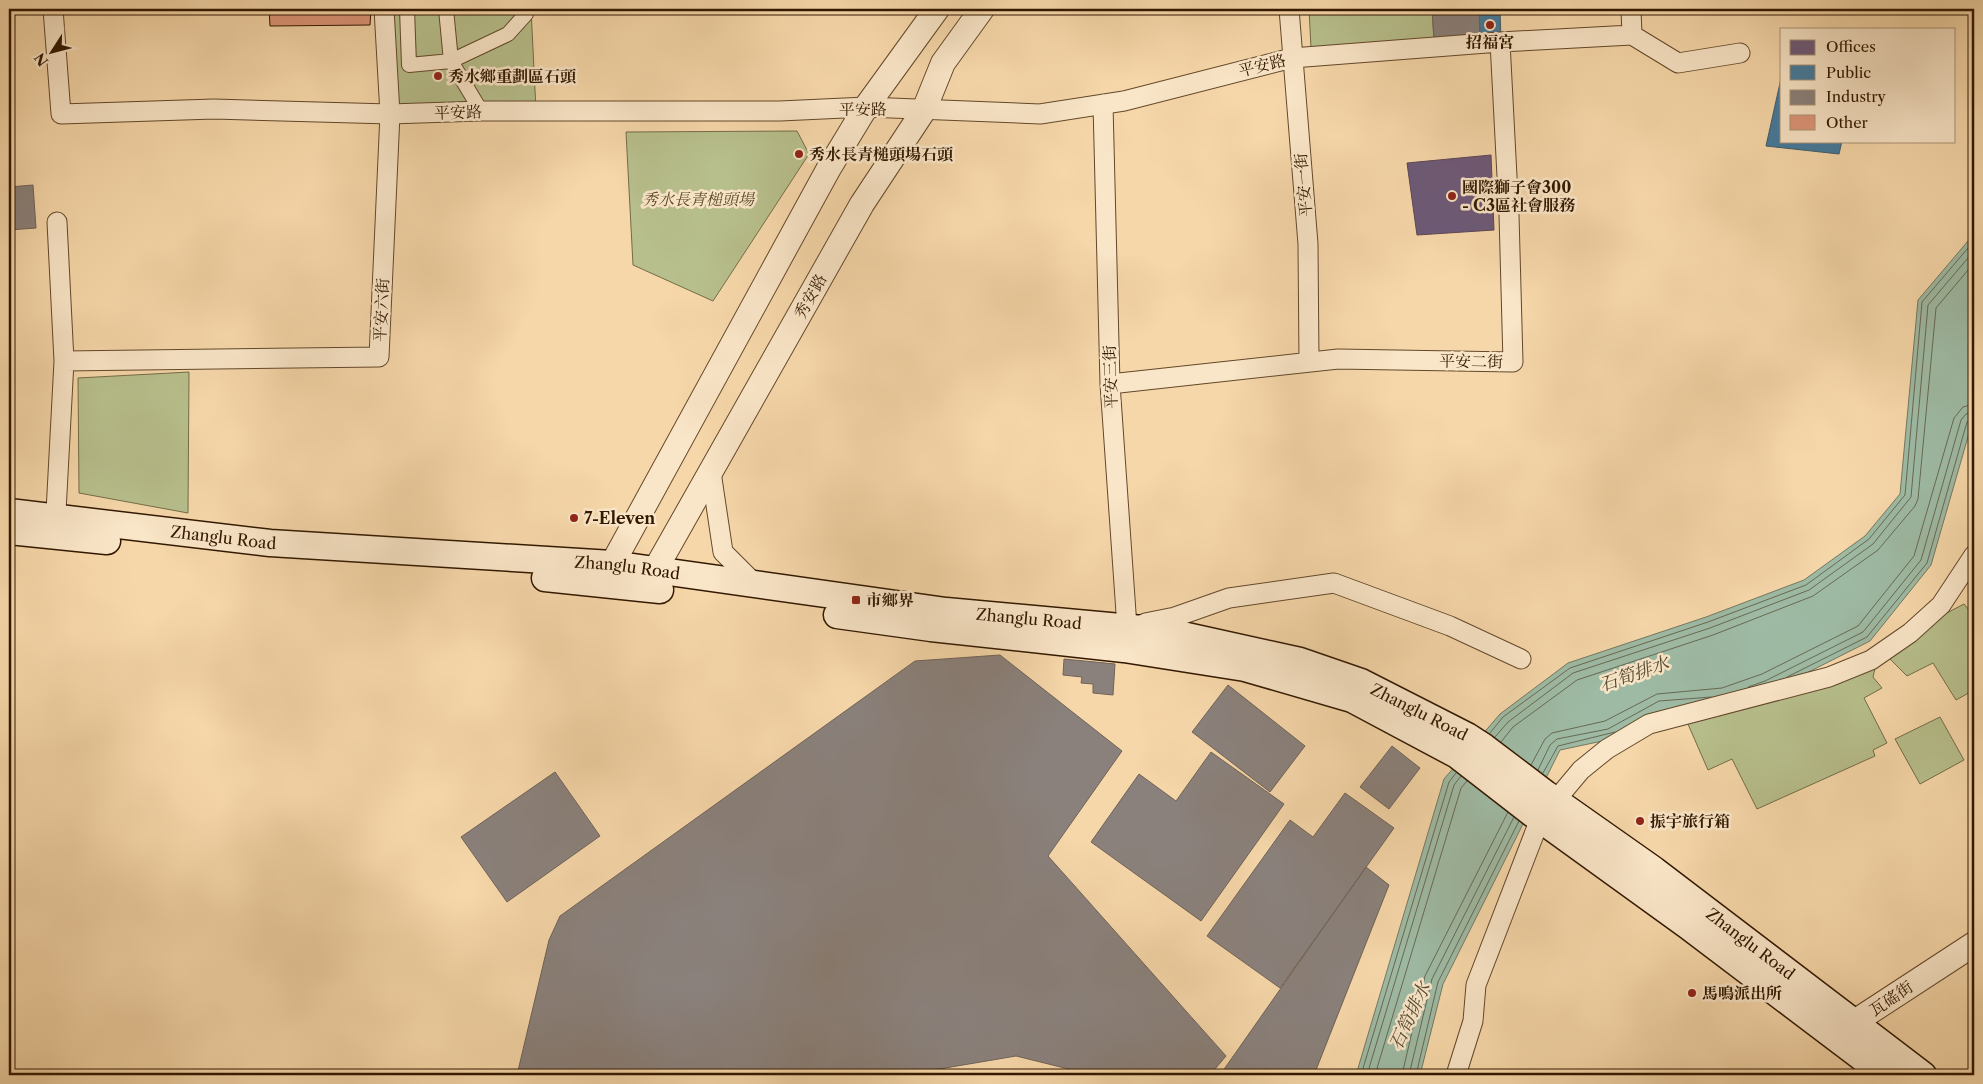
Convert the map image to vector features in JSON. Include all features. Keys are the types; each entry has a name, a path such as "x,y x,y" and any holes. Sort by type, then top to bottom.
{"main road":[{"name":"Zhanglu Road","path":"9,512 56,527 269,558 607,574 650,579 756,586 946,611 1126,638 1245,668 1352,699 1457,755 1477,757 1544,807 1688,926 1884,1075"},
{"name":"Zhanglu Road","path":"9,531 56,527"},
{"name":"Zhanglu Road","path":"650,579 931,628 1126,638"},
{"name":"Zhanglu Road","path":"1544,807 1654,870 1923,1075"}],"street":[{"name":"平安路","path":"53,9 61,114 214,109 390,114 482,111 780,111 866,107 1040,114 1124,101 1292,58 1500,42 1632,35"},
{"name":"平安六街","path":"64,360 379,357 390,114 384,9"},
{"path":"407,9 409,65 451,61 508,34 526,14 526,9"},
{"path":"446,9 451,61 482,111"},
{"path":"607,574 829,168 866,107 937,9"},
{"name":"秀安路","path":"650,579 862,204 924,110 943,63 982,9"},
{"name":"平安一街","path":"1289,9 1308,244 1309,361"},
{"path":"1631,9 1632,35 1678,63 1740,53"},
{"name":"平安二街","path":"1110,384 1338,359 1513,362 1509,215 1500,42"},
{"name":"平安三街","path":"1103,104 1110,384 1126,638"},
{"path":"56,527 64,360 57,222"},
{"path":"711,472 723,552 756,586"},
{"path":"1456,1075 1474,1021 1476,985 1544,807 1581,770 1607,749 1649,724 1829,677 1871,660 1910,633 1941,605 1974,555"},
{"path":"1126,638 1175,617 1229,598 1334,583 1450,626 1521,660"},
{"name":"瓦磘街","path":"1800,1012 1853,1023 1974,944"}],"green space":[{"path":"394,9 531,9 536,110 396,112"},
{"path":"1309,9 1432,9 1434,40 1311,48"},
{"name":"秀水長青槌頭場","path":"797,131 809,154 713,301 633,265 626,132"},
{"path":"189,372 188,513 79,493 78,378"},
{"path":"1964,604 1974,616 1974,690 1956,700 1933,663 1907,676 1885,654 1918,628"},
{"path":"1878,656 1873,677 1882,688 1864,698 1887,743 1873,750 1875,756 1757,809 1732,759 1708,770 1684,715"},
{"path":"1940,717 1964,760 1920,784 1895,739"}],"water":[{"name":"石筍排水","path":"1974,234 1974,416 1931,565 1870,641 1769,692 1612,739 1560,750 1443,984 1420,1075 1356,1075 1444,779 1500,714 1568,663 1706,617 1804,580 1865,536 1900,494 1918,300"}],"building: Offices":[{"name":"國際獅子會300 - C3區社會服務","path":"1491,155 1494,230 1417,235 1407,163"}],"building: Public":[{"name":"招福宮","path":"1479,9 1500,9 1501,41 1480,40"},
{"path":"1780,83 1780,142 1842,142 1839,154 1766,146"}],"building: Industry":[{"path":"1432,9 1479,9 1480,40 1434,40"},
{"path":"33,185 36,228 9,230 9,187"},
{"path":"1000,655 1122,751 1048,856 1226,1056 1210,1075 1093,1075 1016,1056 904,1075 517,1075 549,940 560,916 915,661"},
{"path":"1064,659 1115,664 1113,695 1093,693 1093,684 1081,683 1082,677 1063,675"},
{"path":"1228,685 1305,746 1270,792 1192,732"},
{"path":"1392,746 1420,768 1389,809 1360,787"},
{"path":"1211,752 1284,804 1201,921 1091,842 1139,774 1176,801"},
{"path":"555,772 600,836 507,902 461,837"},
{"path":"1345,793 1394,828 1280,988 1207,936 1290,820 1313,837"},
{"path":"1366,867 1389,885 1314,1075 1220,1075"}],"building: Other":[{"path":"269,9 371,9 370,25 270,26"}],"place":[{"name":"招福宮","path":"1490,25"},
{"name":"秀水鄉重劃區石頭","path":"438,76"},
{"name":"秀水長青槌頭場石頭","path":"799,154"},
{"name":"國際獅子會300 - C3區社會服務","path":"1452,196"},
{"name":"7-Eleven","path":"574,518"},
{"name":"市鄉界","path":"856,600"},
{"name":"振宇旅行箱","path":"1640,821"},
{"name":"馬鳴派出所","path":"1692,993"}]}
